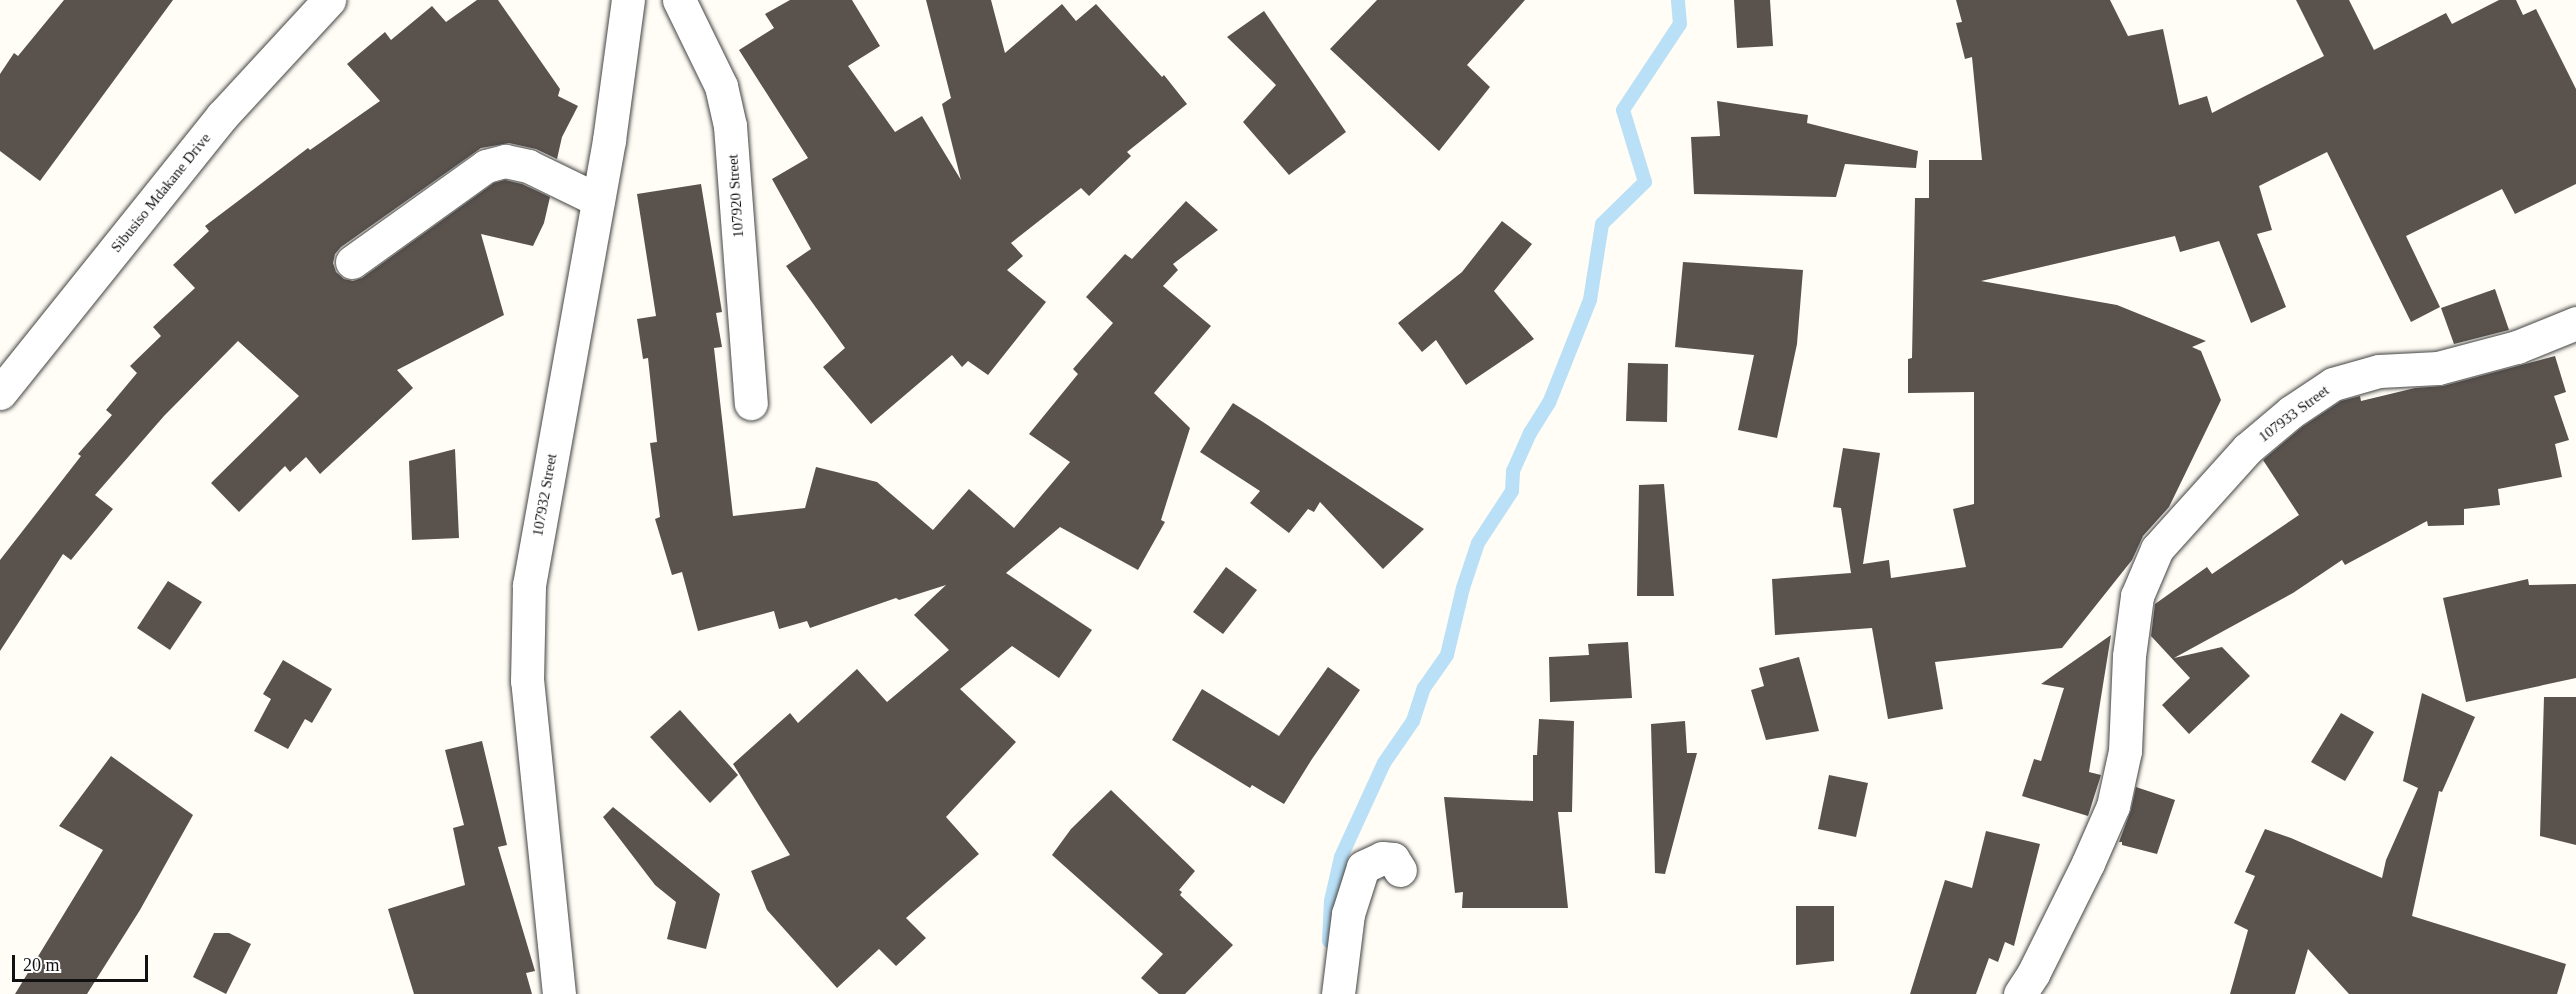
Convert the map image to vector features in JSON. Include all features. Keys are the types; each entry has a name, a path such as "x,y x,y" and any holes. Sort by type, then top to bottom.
{"street":[{"name":"Sibusiso Mdakane Drive","path":"0,393 222,116 329,0"},
{"name":"107932 Street","path":"559,994 527,681 529,585 598,200 628,0"},
{"name":"107920 Street","path":"679,0 721,86 730,126 751,403"},
{"path":"352,262 486,166 505,161 528,166 598,200"},
{"name":"107933 Street","path":"2020,994 2088,863 2113,806 2125,751 2128,668 2137,596 2157,549 2247,449 2291,412 2333,384 2379,371 2438,368 2517,347 2576,323"},
{"path":"1338,994 1348,914 1363,867 1382,858 1392,859 1400,870"}],"building":[{"path":"64,0 173,0 40,181 0,151 0,74 14,53 18,56"},
{"path":"477,0 498,0 560,89 558,96 578,106 562,137 557,159 536,149 509,143 481,148 341,247 335,254 333,263 336,272 344,279 353,281 362,278 494,183 505,180 522,184 550,197 544,223 533,246 481,234 504,315 397,370 413,388 320,474 306,457 290,472 285,466 239,512 211,483 299,396 238,341 164,416 95,495 113,509 71,560 63,554 0,651 0,560 81,456 78,454 112,415 106,410 137,373 130,366 161,336 153,327 195,288 173,265 209,231 205,226 308,148 310,150 380,101 347,64 385,32 391,40 432,6 446,22"},
{"path":"790,0 852,0 880,46 848,66 895,132 922,116 961,180 942,104 951,98 926,0 991,0 1005,53 1062,4 1076,21 1096,4 1162,77 1164,75 1187,104 1127,152 1131,156 1089,196 1081,188 1011,243 1023,256 1007,270 1046,302 988,375 968,361 962,367 952,355 871,424 823,367 845,348 786,266 811,249 772,179 808,158 739,50 774,28 765,14"},
{"path":"1377,0 1525,0 1467,65 1490,87 1439,151 1330,49"},
{"path":"1734,0 1770,0 1773,46 1737,48"},
{"path":"1956,0 2110,0 2128,36 2163,29 2179,105 2207,96 2212,113 2324,56 2296,0 2349,0 2374,50 2446,13 2452,24 2499,0 2516,0 2523,15 2536,9 2576,89 2576,184 2515,214 2502,189 2406,236 2440,307 2411,322 2327,152 2259,186 2272,230 2257,234 2286,307 2251,323 2219,241 2180,252 2175,236 1981,281 2117,305 2206,341 2192,347 2201,351 2221,400 2169,507 2143,536 2132,560 2062,648 1935,662 1943,709 1888,719 1872,628 1775,635 1772,579 1851,573 1841,508 1833,507 1843,448 1880,453 1863,564 1889,560 1891,578 1966,567 1953,509 1974,504 1974,392 1908,393 1908,359 1912,358 1915,198 1929,198 1929,160 1982,160 1972,57 1965,59 1956,23 1962,22"},
{"path":"1264,11 1346,132 1289,175 1243,122 1276,85 1227,37"},
{"path":"1717,101 1808,115 1807,123 1918,151 1916,168 1845,164 1836,197 1694,194 1691,137 1720,136"},
{"path":"701,184 722,312 716,313 722,347 714,348 733,516 805,508 816,467 877,482 933,530 969,489 1014,528 1070,462 1029,434 1078,374 1073,369 1113,323 1086,297 1125,254 1132,259 1186,201 1218,230 1173,264 1178,270 1163,286 1211,326 1154,393 1190,428 1161,520 1165,522 1138,570 1060,527 1006,573 1092,630 1059,678 1012,646 960,689 1016,742 946,817 979,854 906,918 926,938 896,966 879,949 837,988 767,910 751,871 790,855 733,764 790,713 798,723 857,669 887,702 949,650 914,615 946,585 899,600 896,598 810,628 807,621 779,629 774,611 698,631 682,572 672,575 655,519 660,517 650,443 657,442 648,358 643,359 637,319 656,316 637,194"},
{"path":"1502,221 1532,244 1494,291 1534,339 1466,385 1436,340 1422,352 1398,323 1462,272"},
{"path":"1683,262 1803,270 1797,344 1777,438 1738,430 1754,355 1675,347"},
{"path":"2495,289 2509,330 2454,344 2441,308"},
{"path":"2555,356 2566,392 2554,396 2569,440 2555,444 2562,477 2498,489 2500,505 2464,509 2464,525 2428,526 2427,521 2345,565 2342,560 2293,593 2174,658 2222,647 2250,676 2189,734 2162,705 2190,678 2151,636 2155,604 2207,567 2212,574 2299,515 2263,460 2302,427 2341,401 2360,396 2361,401 2415,388 2443,386"},
{"path":"1628,363 1668,364 1667,422 1626,421"},
{"path":"1233,403 1424,529 1383,569 1320,502 1314,512 1308,509 1289,533 1250,503 1260,491 1200,452"},
{"path":"455,449 459,538 412,540 409,461"},
{"path":"1664,484 1674,596 1637,596 1639,485"},
{"path":"1226,567 1257,590 1223,634 1193,612"},
{"path":"2528,579 2529,585 2576,584 2576,678 2466,702 2443,598"},
{"path":"168,581 202,602 170,650 137,628"},
{"path":"2111,635 2089,772 2101,775 2088,816 2022,796 2034,759 2041,761 2064,688 2041,684"},
{"path":"1628,642 1632,698 1550,702 1549,657 1589,655 1588,644"},
{"path":"1799,657 1819,731 1766,740 1751,690 1764,686 1759,668"},
{"path":"283,660 332,689 312,723 305,719 288,749 254,731 271,699 263,694"},
{"path":"1328,667 1360,690 1284,804 1252,785 1250,788 1172,740 1202,689 1279,736"},
{"path":"2422,693 2475,717 2442,792 2439,791 2412,916 2566,964 2557,994 2349,994 2308,949 2295,994 2230,994 2248,930 2234,923 2255,876 2245,872 2265,829 2382,878 2386,860 2418,788 2403,781"},
{"path":"2544,697 2576,697 2576,845 2540,836"},
{"path":"680,710 738,775 710,803 650,737"},
{"path":"2341,713 2374,732 2345,781 2311,762"},
{"path":"1539,719 1574,721 1572,812 1558,812 1568,908 1462,908 1463,892 1455,893 1444,797 1533,801 1533,755 1537,755"},
{"path":"1685,721 1687,753 1697,753 1665,874 1655,873 1651,724"},
{"path":"482,741 507,845 498,847 535,971 526,973 532,994 414,994 388,909 465,885 453,828 464,825 445,750"},
{"path":"111,756 193,815 140,910 87,994 15,994 103,850 59,826"},
{"path":"1829,775 1868,783 1856,837 1818,829"},
{"path":"2136,787 2175,800 2157,854 2122,845 2122,842 2119,842 2131,810"},
{"path":"1111,790 1195,871 1179,890 1182,892 1180,895 1233,945 1185,994 1159,994 1141,978 1163,954 1052,855 1071,829"},
{"path":"613,807 720,894 706,949 667,939 676,902 655,885 603,817"},
{"path":"1986,831 2040,844 2014,946 2005,942 1998,962 1989,958 1976,994 1910,994 1945,880 1972,888"},
{"path":"1796,906 1834,906 1834,961 1796,965"},
{"path":"214,933 229,933 251,944 226,994 193,977"}],"waterway":[{"path":"1329,941 1331,901 1341,857 1384,763 1413,721 1424,688 1447,655 1463,588 1478,543 1512,491 1513,471 1530,433 1549,403 1590,300 1602,224 1645,182 1623,110 1680,24 1678,0"}]}
